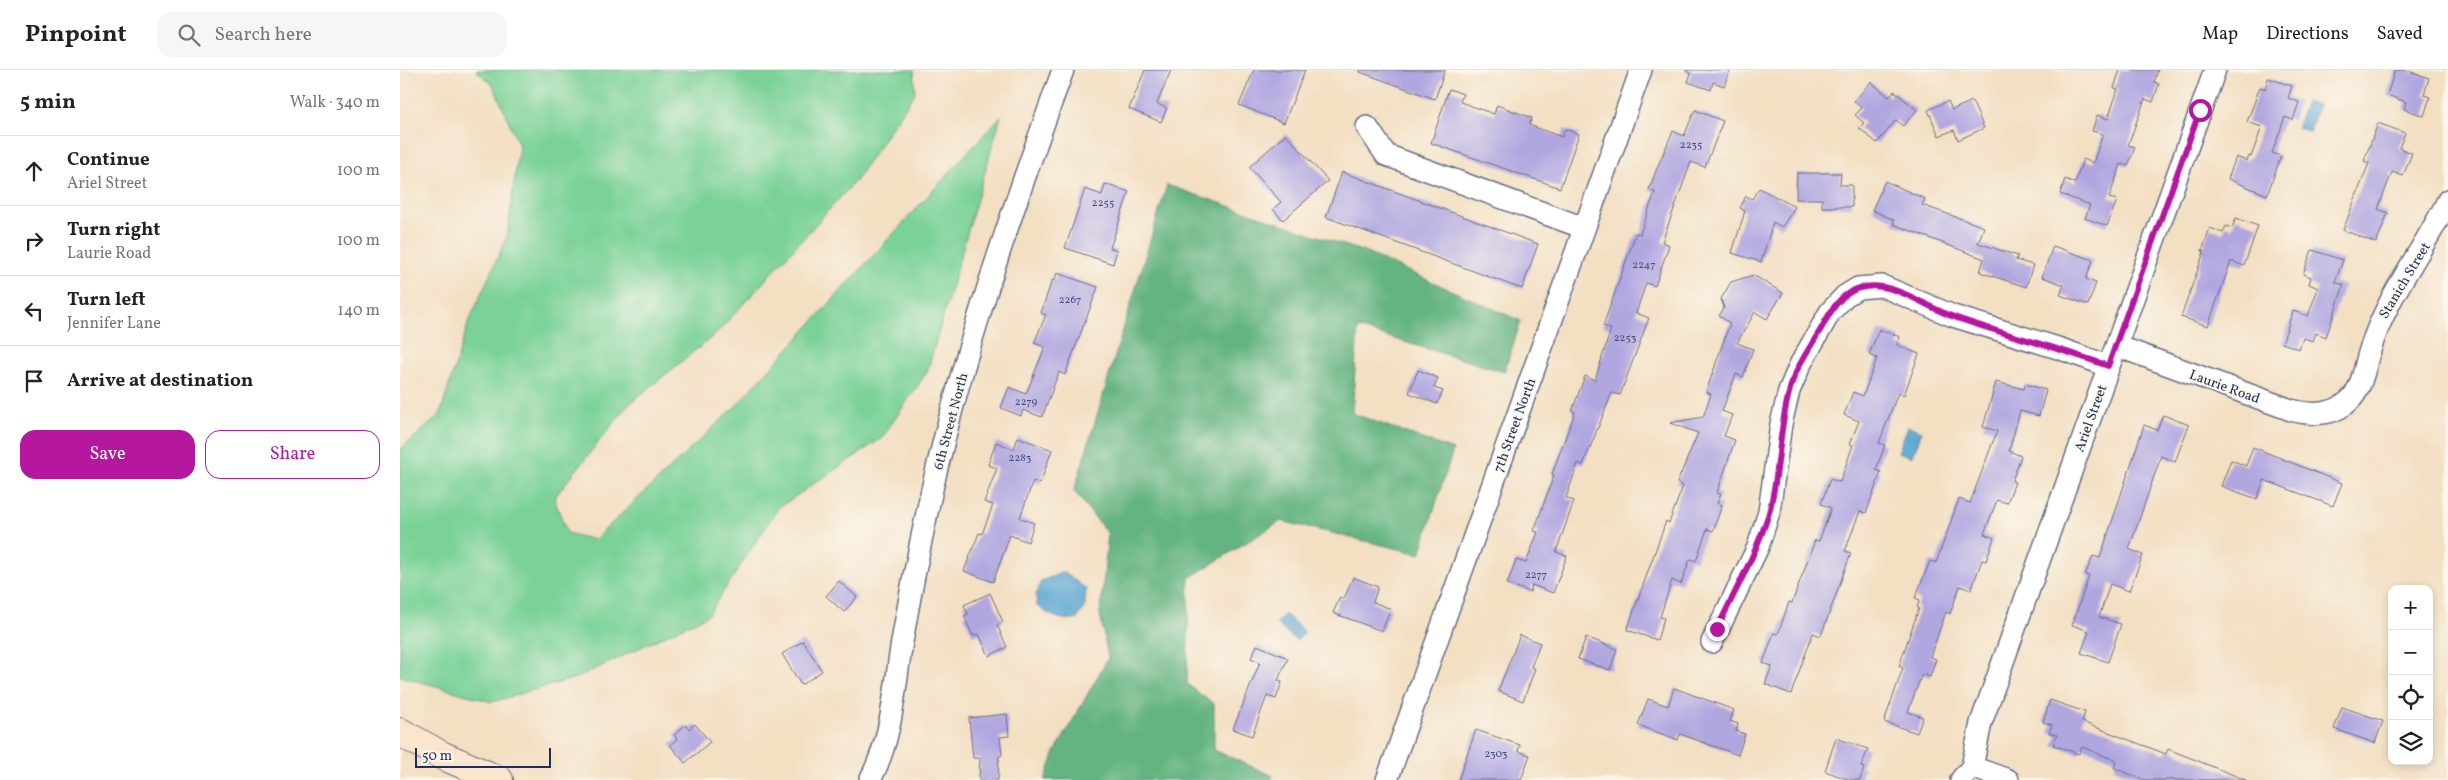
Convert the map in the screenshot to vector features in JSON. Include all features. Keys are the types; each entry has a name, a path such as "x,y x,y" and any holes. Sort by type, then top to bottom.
{"street":[{"name":"6th Street North","path":"870,780 878,765 888,734 912,580 934,483 982,302 1011,214 1063,70"},
{"name":"7th Street North","path":"1387,780 1641,70"},
{"name":"Ariel Street","path":"1966,774 1981,723 2215,70"},
{"path":"1367,127 1386,155 1584,228"},
{"name":"Stanich Street","path":"2335,410 2350,400 2358,389 2378,324 2387,305 2433,231 2448,200"},
{"path":"1712,642 1758,547 1769,512 1782,424 1789,391 1800,365 1834,306 1844,296 1858,288 1882,286 1953,316 2061,349 2108,366"},
{"name":"Laurie Road","path":"2117,346 2291,410 2315,414 2335,410"},
{"path":"400,732 441,756 499,780"},
{"path":"1966,774 2008,780"}],"green space":[{"path":"476,70 914,70 915,93 856,180 718,332 628,405 554,498 567,533 594,540 735,407 1001,116 927,372 882,438 778,508 708,615 579,677 492,702 400,676 400,450 440,415 469,321 507,237 519,145 493,85"},
{"path":"1167,185 1362,251 1521,321 1504,372 1358,328 1352,413 1453,450 1420,554 1281,521 1189,578 1187,684 1214,704 1214,750 1273,776 1271,780 1045,780 1055,752 1108,658 1100,614 1108,534 1074,491"}],"water":[{"path":"2306,101 2318,105 2310,132 2297,127"},
{"path":"1908,426 1922,431 1913,457 1898,452"},
{"path":"1064,572 1086,589 1085,606 1076,620 1055,617 1037,606 1036,595 1041,581"},
{"path":"1285,614 1305,632 1297,641 1276,623"}],"building":[{"path":"1145,70 1171,70 1157,104 1167,108 1161,122 1129,109"},
{"path":"1254,70 1305,70 1284,123 1239,105"},
{"path":"1360,70 1445,70 1435,99 1360,72"},
{"path":"1685,70 1730,70 1724,86 1713,82 1711,90 1688,82 1691,74"},
{"path":"2120,70 2158,70 2154,82 2159,84 2153,102 2145,99 2128,145 2135,147 2128,166 2121,164 2109,198 2117,200 2107,226 2085,218 2090,205 2060,194 2065,179 2075,183 2083,159 2093,163 2103,134 2092,131 2097,115 2108,119 2118,89 2114,88"},
{"path":"2395,70 2405,70 2429,78 2424,95 2430,97 2424,116 2404,109 2406,102 2387,95"},
{"path":"2268,78 2292,86 2288,98 2299,102 2293,120 2285,117 2272,153 2281,156 2267,195 2228,179 2236,157 2247,161 2249,156 2251,157 2262,127 2247,122 2260,87 2265,89"},
{"path":"1871,82 1889,97 1894,91 1917,110 1903,126 1896,120 1877,143 1859,128 1864,123 1855,115 1862,108 1854,101"},
{"path":"1449,89 1463,94 1460,102 1494,114 1497,105 1532,118 1529,125 1562,137 1565,129 1579,134 1560,188 1431,143"},
{"path":"1948,101 1952,110 1972,101 1984,128 1958,140 1954,130 1939,136 1928,110"},
{"path":"1695,110 1723,121 1705,167 1691,162 1662,242 1669,245 1655,286 1646,283 1636,313 1649,318 1620,395 1612,393 1583,465 1578,463 1566,498 1574,501 1556,552 1567,556 1553,593 1532,585 1530,592 1507,584 1516,560 1526,563 1538,532 1534,531 1554,475 1552,474 1575,412 1572,411 1585,376 1595,380 1611,329 1603,326 1636,233 1640,234 1655,192 1649,190 1657,168 1673,131 1684,136"},
{"path":"2378,123 2405,133 2399,148 2412,153 2403,176 2392,172 2378,209 2388,213 2376,243 2343,230 2369,163 2364,161"},
{"path":"1286,134 1328,181 1283,220 1273,209 1281,202 1249,167"},
{"path":"1342,172 1538,244 1522,289 1326,217"},
{"path":"1797,173 1841,173 1840,185 1852,185 1852,207 1822,207 1822,199 1796,199"},
{"path":"1885,181 1925,199 1922,205 1984,227 1978,243 2018,256 2016,260 2033,265 2026,287 1980,272 1984,259 1893,224 1894,220 1872,210"},
{"path":"1105,184 1129,192 1110,248 1117,250 1113,264 1065,248 1085,189 1102,195"},
{"path":"1759,188 1795,207 1782,227 1773,222 1761,262 1732,253 1745,211 1740,208 1746,196 1752,199"},
{"path":"2236,218 2258,226 2244,266 2231,261 2208,326 2181,317 2204,252 2202,251 2210,228 2223,233 2226,226 2232,228"},
{"path":"2053,246 2093,260 2086,279 2096,283 2088,305 2060,295 2064,285 2042,277"},
{"path":"2312,250 2343,260 2335,282 2344,285 2326,337 2316,333 2313,341 2303,338 2299,349 2282,343 2293,311 2308,316 2318,288 2309,284 2311,277 2303,274"},
{"path":"1057,273 1098,287 1065,375 1059,372 1042,417 1023,410 1021,416 1001,408 1009,387 1026,394 1045,347 1034,343 1046,315 1041,313 1052,280 1054,281"},
{"path":"1753,275 1783,293 1767,319 1755,312 1737,343 1753,349 1743,377 1736,374 1722,411 1732,415 1724,436 1735,440 1717,493 1721,494 1717,503 1722,505 1713,531 1707,529 1696,561 1690,559 1681,584 1672,580 1660,617 1664,618 1657,640 1627,630 1666,521 1669,523 1683,486 1677,483 1698,433 1670,423 1703,417 1711,394 1706,392 1730,323 1719,316 1724,308 1721,299 1731,282"},
{"path":"1879,329 1900,337 1897,345 1919,354 1904,395 1898,393 1879,443 1885,445 1876,470 1881,472 1866,513 1860,511 1845,551 1851,553 1821,636 1813,633 1791,694 1765,684 1772,666 1763,663 1774,633 1778,634 1789,602 1792,603 1815,540 1819,541 1831,508 1821,504 1830,479 1840,482 1853,445 1850,444 1859,421 1844,415 1853,392 1863,396 1877,358 1869,355"},
{"path":"1418,370 1438,378 1434,388 1443,391 1437,404 1409,393"},
{"path":"1996,382 2024,389 2025,384 2046,390 2039,416 2020,411 2009,451 2021,456 2012,481 2015,482 2007,503 1997,500 1984,534 1994,538 1986,561 1982,560 1971,590 1960,586 1950,614 1946,612 1930,657 1936,659 1930,677 1922,674 1908,712 1923,717 1917,733 1884,722 1903,668 1899,666 1919,608 1917,607 1920,600 1915,598 1930,561 1936,563 1959,499 1970,503 1997,431 1983,427"},
{"path":"2163,415 2189,425 2175,462 2161,456 2129,549 2143,555 2129,591 2110,584 2099,617 2121,624 2108,662 2081,653 2089,631 2072,625 2089,576 2085,575 2093,556 2100,558 2144,425 2157,430"},
{"path":"1018,437 1052,450 1040,484 1033,481 1020,518 1034,523 1028,542 1010,535 993,582 964,571 979,533 982,534 993,505 984,502 997,468 988,465 996,442 1014,449"},
{"path":"2253,447 2342,483 2333,506 2264,480 2257,499 2221,486 2231,460 2246,466"},
{"path":"1353,577 1378,587 1373,602 1391,609 1382,631 1333,613 1340,597 1344,599"},
{"path":"839,581 857,597 844,612 826,596"},
{"path":"990,593 1003,622 997,625 1007,647 989,656 979,634 973,636 964,616 968,614 964,605"},
{"path":"1520,635 1540,643 1531,667 1535,669 1523,701 1498,691"},
{"path":"1586,637 1617,649 1610,670 1578,659"},
{"path":"803,641 822,671 801,685 782,654"},
{"path":"1257,645 1288,658 1278,680 1282,682 1276,699 1267,696 1252,736 1233,729 1260,662 1251,658"},
{"path":"1674,688 1734,710 1730,721 1738,724 1736,731 1745,734 1738,755 1680,734 1678,740 1638,725 1648,699 1668,706"},
{"path":"2050,700 2085,712 2082,722 2166,754 2168,749 2246,780 2145,780 2114,768 2117,761 2082,747 2079,754 2053,745 2057,735 2049,733 2052,725 2043,722"},
{"path":"2342,707 2383,721 2375,743 2334,729"},
{"path":"1007,714 1009,736 1000,737 1002,755 999,756 998,780 979,780 980,758 973,758 969,718"},
{"path":"695,724 710,742 685,763 670,745 677,739 674,735 685,725 689,729"},
{"path":"1476,730 1520,745 1518,751 1530,755 1521,780 1458,780"},
{"path":"1836,738 1868,749 1861,767 1864,768 1860,780 1850,780 1825,771"}],"route":[{"path":"1717,629 1758,547 1769,512 1782,424 1789,391 1800,365 1834,306 1844,296 1858,288 1882,286 1953,316 1993,330 2037,341 2108,366 2117,346 2200,110"}]}
